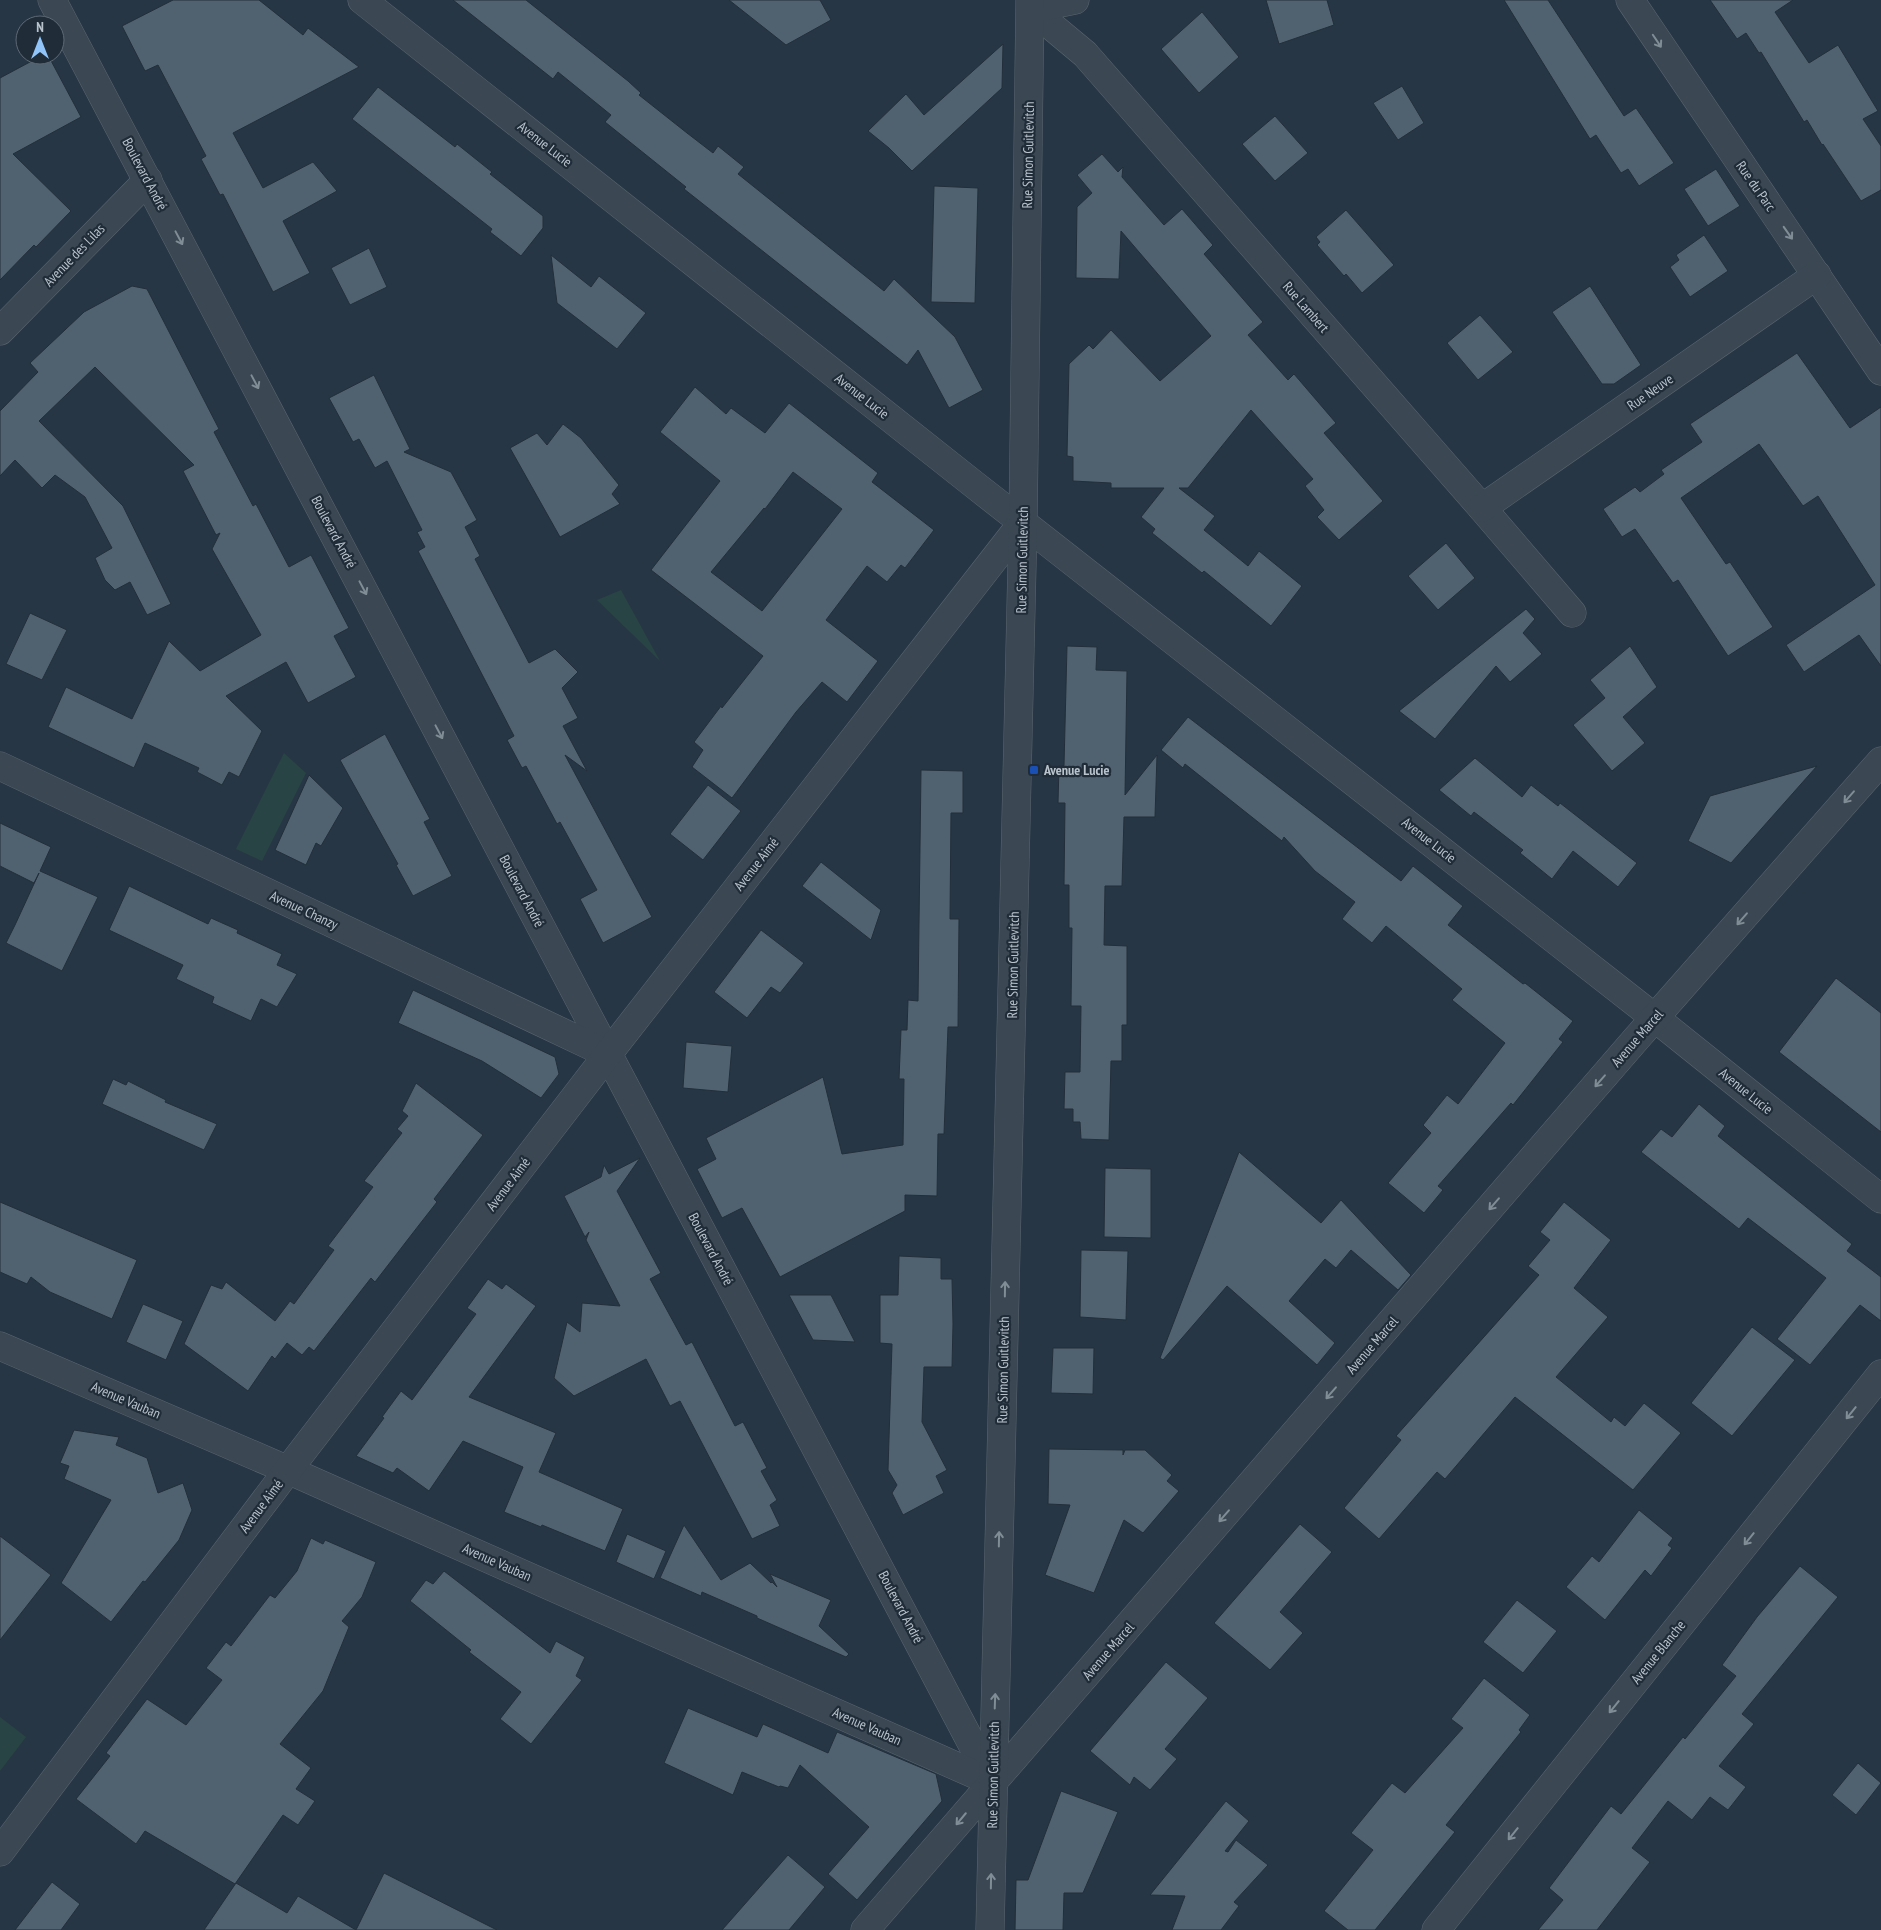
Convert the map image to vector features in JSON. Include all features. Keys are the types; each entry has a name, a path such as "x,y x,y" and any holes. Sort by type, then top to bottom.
{"street":[{"name":"Boulevard André","path":"52,0 992,1782"},
{"name":"Avenue Lucie","path":"362,0 1655,1018 1881,1199"},
{"path":"1030,5 1075,0"},
{"name":"Rue du Parc","path":"1630,0 1881,371"},
{"name":"Rue Simon Guitlevitch","path":"990,1930 1023,522 1030,5"},
{"name":"Rue Lambert","path":"1030,5 1084,54 1482,508 1572,614"},
{"name":"Avenue des Lilas","path":"0,331 148,180"},
{"name":"Rue Neuve","path":"1482,508 1817,275"},
{"name":"Avenue Aimé","path":"0,1852 288,1470 608,1054 1023,522"},
{"name":"Avenue Marcel","path":"865,1930 1655,1018 1881,761"},
{"name":"Avenue Chanzy","path":"0,766 608,1054"},
{"name":"Avenue Vauban","path":"0,1346 288,1470 992,1782"},
{"name":"Avenue Blanche","path":"1436,1930 1881,1374"}],"green space":[{"path":"621,590 660,661 597,600"},
{"path":"284,753 306,773 262,861 236,849"},
{"path":"0,1717 26,1737 0,1771"}],"building":[{"path":"173,0 259,0 303,35 308,28 359,67 233,133 263,188 313,162 337,191 283,221 310,273 273,292 223,194 220,195 201,159 206,156 158,65 145,71 122,26"},
{"path":"453,0 526,0 628,81 641,93 639,95 713,153 718,146 744,167 738,174 884,291 894,279 955,337 983,390 949,408 918,350 907,365 684,189 686,187 605,122 611,115 558,72 553,79"},
{"path":"729,0 820,0 831,20 786,45"},
{"path":"1266,0 1327,0 1334,25 1279,44"},
{"path":"1504,0 1548,0 1624,116 1636,108 1674,163 1639,186 1628,169 1621,173 1596,135 1590,139"},
{"path":"1710,0 1793,0 1775,12 1809,63 1838,45 1878,111 1863,119 1881,146 1881,190 1861,201 1807,120 1804,122 1761,52 1759,53 1746,33 1737,39"},
{"path":"1202,12 1239,57 1199,93 1161,49"},
{"path":"1003,44 1002,88 912,171 889,148 868,131 906,94 924,115"},
{"path":"24,65 53,65 81,117 13,154 71,211 0,280 0,78"},
{"path":"1402,86 1424,123 1398,140 1373,103"},
{"path":"378,87 455,147 457,144 492,172 490,174 543,216 543,228 521,256 490,232 492,229 352,119"},
{"path":"1275,116 1308,153 1275,181 1242,144"},
{"path":"1102,154 1118,172 1123,167 1122,177 1164,225 1182,209 1213,245 1204,254 1263,322 1248,335 1288,380 1294,374 1336,423 1324,433 1383,501 1339,540 1317,517 1324,510 1305,486 1313,479 1251,410 1188,488 1179,488 1215,516 1204,530 1248,566 1259,551 1302,586 1271,626 1204,571 1202,573 1152,533 1155,529 1141,517 1164,488 1111,488 1111,483 1073,481 1073,457 1067,456 1069,364 1089,345 1093,349 1111,330 1160,381 1211,336 1121,231 1119,279 1076,278 1077,207 1092,193 1077,175"},
{"path":"1716,169 1740,206 1708,226 1684,189"},
{"path":"934,186 978,188 975,303 931,302"},
{"path":"1346,210 1394,265 1362,293 1346,274 1344,276 1317,245 1320,242 1316,237"},
{"path":"1704,235 1728,271 1690,297 1670,267 1679,260 1676,255"},
{"path":"369,248 387,287 350,305 331,268"},
{"path":"551,255 591,287 599,276 646,313 617,349 557,303"},
{"path":"132,286 147,289 219,429 214,432 253,506 256,504 289,567 311,555 349,628 334,636 356,677 308,703 286,662 226,696 262,731 239,777 229,772 222,785 197,772 199,768 145,743 134,768 48,727 66,687 132,719 169,641 200,671 261,635 212,549 220,533 216,535 183,471 194,465 95,367 39,421 123,506 171,604 147,615 130,582 115,590 105,580 95,558 112,548 85,497 55,475 42,488 15,460 0,476 0,411 38,372 30,363 84,312"},
{"path":"1590,286 1641,365 1614,384 1602,384 1552,312"},
{"path":"1480,315 1513,352 1478,380 1447,343"},
{"path":"1797,353 1850,428 1881,407 1881,666 1859,635 1804,672 1786,645 1875,585 1818,496 1803,506 1759,444 1681,498 1726,564 1730,562 1773,627 1728,656 1678,580 1673,583 1635,529 1622,537 1603,509 1635,487 1640,492 1664,474 1661,470 1702,442 1690,424"},
{"path":"374,375 410,449 404,452 451,472 477,520 465,527 480,556 475,559 529,663 555,649 578,672 562,688 578,718 563,726 587,771 565,755 652,917 603,943 580,899 597,890 560,822 557,824 526,766 522,768 507,740 514,736 418,551 425,547 417,532 422,530 387,461 375,468 359,439 353,442 329,398"},
{"path":"695,387 726,414 731,408 765,433 789,403 878,473 872,482 934,530 905,568 901,565 887,582 867,566 826,620 878,661 847,702 822,682 796,712 732,798 692,767 703,750 694,742 763,656 651,570 720,481 660,432","holes":["793,472 842,509 762,611 711,572 765,509"]},
{"path":"563,424 581,438 619,485 612,494 620,504 560,537 510,448 537,433 547,445"},
{"path":"1446,543 1475,578 1438,610 1408,576"},
{"path":"1526,609 1535,619 1523,633 1542,654 1510,682 1496,666 1435,739 1399,711"},
{"path":"30,613 67,630 42,680 6,664"},
{"path":"1067,646 1097,647 1096,670 1127,671 1125,795 1157,755 1155,817 1124,817 1122,886 1105,886 1104,945 1127,946 1127,1025 1122,1025 1122,1061 1111,1061 1109,1140 1081,1139 1080,1122 1073,1122 1073,1109 1064,1109 1065,1072 1080,1072 1081,1006 1071,1006 1072,928 1069,928 1069,885 1064,885 1065,803 1058,803 1059,766 1064,766"},
{"path":"1630,646 1657,687 1623,717 1645,743 1612,771 1573,725 1605,698 1590,680"},
{"path":"1188,717 1401,881 1413,866 1463,906 1448,925 1573,1021 1559,1039 1563,1042 1513,1105 1511,1103 1438,1186 1443,1190 1424,1213 1388,1183 1431,1133 1423,1125 1447,1095 1458,1104 1505,1043 1452,1000 1462,989 1386,926 1372,943 1342,919 1355,902 1315,871 1284,837 1282,841 1185,764 1183,768 1161,750"},
{"path":"385,734 430,819 424,822 452,876 413,896 396,865 398,864 340,760"},
{"path":"1475,758 1522,797 1531,785 1558,806 1560,803 1637,863 1618,887 1573,851 1552,879 1520,853 1523,850 1474,812 1471,816 1439,790"},
{"path":"1817,766 1731,863 1688,841 1710,796"},
{"path":"921,770 963,771 963,813 951,813 950,919 959,919 958,1027 948,1027 944,1134 938,1134 937,1196 905,1195 905,1211 780,1277 742,1208 722,1218 697,1169 716,1159 706,1138 823,1077 842,1154 903,1145 904,1079 899,1079 901,1030 907,1030 908,1000 918,1001"},
{"path":"309,775 343,808 321,846 316,843 306,865 275,850"},
{"path":"708,785 741,811 703,860 670,834"},
{"path":"0,823 51,847 40,871 98,897 62,971 6,943 39,873 34,883 0,866"},
{"path":"821,862 881,910 871,940 802,886"},
{"path":"129,886 208,924 211,918 238,930 237,933 282,954 277,965 297,974 277,1007 261,999 251,1021 212,1003 214,997 176,979 183,965 109,930"},
{"path":"761,930 804,963 780,993 771,987 747,1018 714,992"},
{"path":"1836,978 1881,1013 1881,1132 1779,1052"},
{"path":"413,990 555,1057 559,1074 541,1098 482,1061 398,1023"},
{"path":"686,1042 732,1046 728,1092 683,1088"},
{"path":"113,1079 126,1085 128,1081 166,1100 165,1102 217,1124 204,1150 102,1104"},
{"path":"416,1083 483,1135 434,1199 437,1202 375,1282 371,1278 314,1351 309,1347 302,1355 287,1343 275,1359 272,1356 248,1391 184,1344 211,1285 222,1289 226,1282 275,1321 290,1301 294,1304 334,1250 328,1246 373,1187 364,1181 402,1133 397,1129 408,1116 402,1111"},
{"path":"1699,1104 1725,1126 1718,1136 1852,1244 1847,1251 1881,1277 1881,1321 1860,1305 1810,1365 1777,1339 1826,1278 1748,1218 1739,1229 1641,1152 1661,1129 1672,1137"},
{"path":"1239,1152 1321,1223 1341,1200 1411,1275 1398,1290 1351,1250 1336,1268 1325,1259 1289,1301 1335,1343 1317,1365 1227,1286 1163,1360 1160,1358"},
{"path":"640,1158 617,1191 661,1273 650,1279 686,1345 692,1342 735,1426 743,1422 767,1468 761,1471 777,1500 770,1505 780,1526 752,1539 680,1401 670,1406 646,1359 574,1396 554,1378 567,1322 580,1332 582,1303 620,1306 586,1240 589,1232 585,1237 564,1196 601,1177 604,1165 609,1174"},
{"path":"1105,1168 1151,1169 1151,1238 1104,1237"},
{"path":"0,1202 137,1260 112,1319 50,1292 31,1277 27,1284 0,1272"},
{"path":"1564,1202 1611,1240 1574,1288 1608,1317 1556,1377 1611,1422 1614,1417 1625,1426 1644,1403 1681,1433 1633,1490 1515,1397 1445,1479 1437,1472 1379,1539 1344,1508 1401,1440 1396,1436 1539,1275 1528,1266 1550,1240 1540,1232"},
{"path":"1081,1250 1128,1251 1126,1320 1080,1317"},
{"path":"899,1256 941,1258 941,1279 952,1279 953,1324 952,1367 924,1367 922,1422 947,1470 936,1476 944,1493 903,1515 892,1493 897,1485 888,1470 892,1344 880,1343 880,1295 898,1295"},
{"path":"488,1279 502,1289 506,1284 536,1306 469,1397 556,1433 539,1472 623,1509 605,1551 542,1525 541,1527 504,1512 523,1467 463,1441 429,1491 397,1468 393,1473 356,1456 401,1391 412,1400 476,1314 467,1308"},
{"path":"789,1295 831,1295 855,1342 813,1340"},
{"path":"143,1304 183,1321 166,1360 126,1342"},
{"path":"1752,1327 1795,1360 1732,1436 1691,1403"},
{"path":"1053,1348 1094,1348 1093,1394 1051,1393"},
{"path":"74,1430 119,1437 116,1445 147,1458 158,1493 183,1483 192,1510 179,1540 145,1582 143,1581 111,1622 61,1583 111,1500 64,1479 69,1466 60,1463"},
{"path":"1049,1449 1123,1450 1123,1455 1125,1450 1145,1450 1172,1475 1167,1481 1179,1491 1143,1533 1124,1520 1094,1593 1045,1575 1070,1505 1048,1504"},
{"path":"1639,1510 1673,1538 1668,1545 1672,1548 1651,1576 1645,1570 1605,1620 1566,1587 1592,1556 1599,1562"},
{"path":"1300,1524 1332,1552 1280,1612 1303,1633 1270,1670 1214,1623"},
{"path":"684,1525 721,1580 750,1563 777,1587 770,1574 831,1600 819,1626 849,1654 846,1657 702,1592 701,1596 660,1578"},
{"path":"627,1534 666,1551 654,1579 616,1562"},
{"path":"0,1536 51,1575 0,1640"},
{"path":"311,1538 323,1544 325,1540 376,1562 362,1597 342,1621 349,1627 323,1691 280,1744 311,1768 296,1789 315,1801 298,1825 283,1815 235,1884 145,1831 136,1844 76,1799 110,1756 106,1753 147,1699 186,1725 222,1680 206,1668 226,1642 231,1646 270,1595 275,1598 297,1571"},
{"path":"1800,1566 1838,1597 1742,1714 1754,1724 1719,1766 1746,1787 1728,1810 1710,1797 1692,1820 1668,1801 1632,1848 1650,1862 1597,1930 1538,1930 1563,1900 1549,1888 1611,1806 1621,1814 1683,1737 1685,1739 1736,1676 1722,1665 1757,1617"},
{"path":"444,1571 550,1653 556,1641 585,1657 576,1676 582,1680 531,1744 500,1719 521,1692 469,1652 471,1650 410,1601 426,1580 433,1584"},
{"path":"1517,1600 1557,1631 1523,1673 1483,1642"},
{"path":"1166,1662 1208,1698 1165,1749 1177,1759 1150,1790 1134,1777 1130,1785 1090,1751"},
{"path":"1484,1678 1530,1715 1519,1730 1521,1732 1446,1825 1455,1832 1375,1930 1348,1930 1324,1911 1373,1850 1351,1833 1392,1783 1405,1793 1463,1728 1451,1719"},
{"path":"688,1708 757,1737 763,1724 828,1753 837,1732 936,1774 942,1801 857,1900 828,1874 869,1827 800,1765 788,1788 779,1787 742,1772 733,1795 664,1763"},
{"path":"1858,1763 1881,1783 1856,1815 1832,1795"},
{"path":"1061,1791 1118,1812 1083,1893 1064,1893 1063,1930 1015,1930 1016,1880 1028,1880"},
{"path":"1226,1801 1249,1821 1225,1851 1228,1852 1236,1840 1268,1865 1234,1902 1239,1906 1221,1930 1172,1930 1185,1896 1150,1895"},
{"path":"788,1855 825,1887 789,1930 722,1930"},
{"path":"384,1873 497,1930 356,1930"},
{"path":"52,1882 80,1904 61,1930 15,1930"},
{"path":"236,1883 287,1913 298,1896 356,1930 204,1930"}],"place":[{"name":"Avenue Lucie","path":"1034,770"}]}
